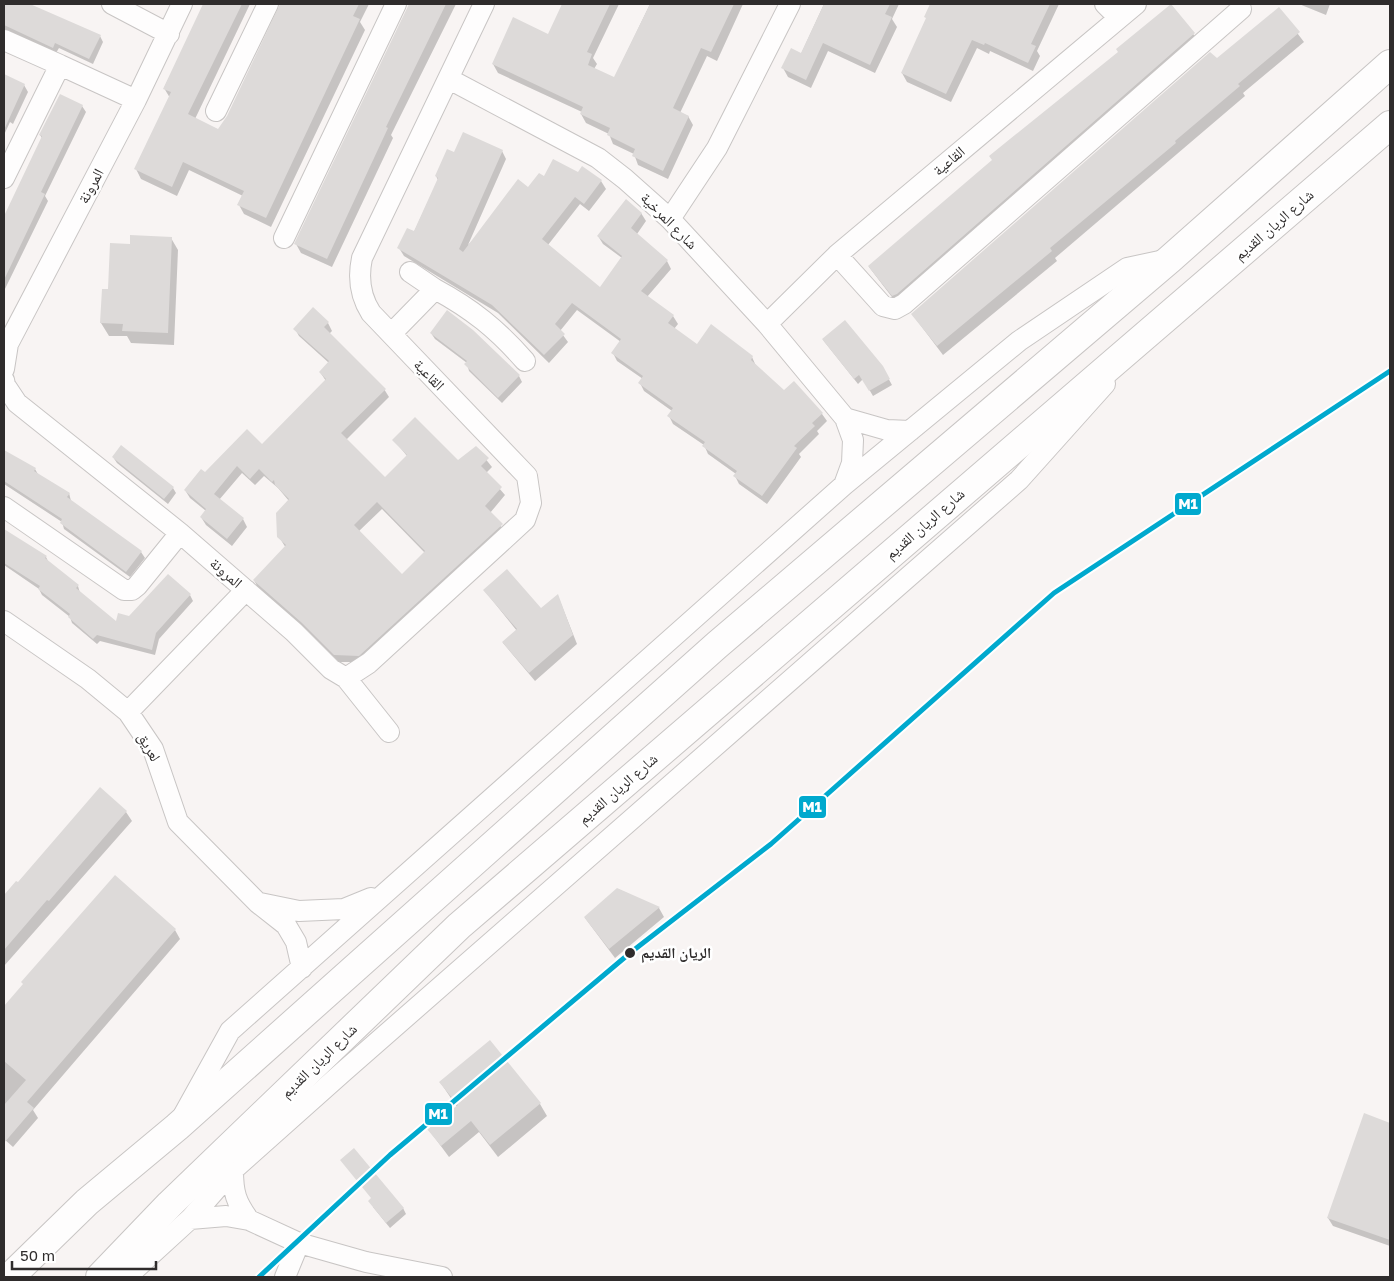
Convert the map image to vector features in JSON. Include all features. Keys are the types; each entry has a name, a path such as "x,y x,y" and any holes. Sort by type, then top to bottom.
{"highway":[{"path":"10,1277 88,1202 177,1127 717,645 1170,259 1390,64"},
{"name":"شارع الريان القديم","path":"100,1277 170,1204 459,926 1390,125"},
{"path":"33,1277 50,1258 88,1202"}],"street":[{"path":"112,4 169,34"},
{"name":"المرونة","path":"4,369 8,344 136,100 182,4"},
{"path":"216,110 268,4"},
{"path":"284,238 396,4"},
{"name":"القاعية","path":"346,678 369,663 486,558 525,520 531,503 527,476 366,306 359,277 362,258 484,4"},
{"path":"670,219 717,148 790,4"},
{"path":"1105,4 1119,18"},
{"name":"القاعية","path":"767,324 837,255 1136,4"},
{"path":"837,255 883,306 895,309 904,304 1240,9"},
{"path":"4,40 136,100"},
{"path":"4,178 60,65"},
{"name":"شارع المرخية","path":"449,79 598,158 670,219 767,324 845,418 853,440 852,463 844,485"},
{"path":"177,1127 230,1030 844,485 1019,341 1128,268 1170,259"},
{"path":"410,272 478,314 505,338 525,361"},
{"path":"391,334 436,289"},
{"name":"شارع الريان القديم","path":"122,1277 132,1272 190,1219 233,1170 1019,480 1158,324"},
{"name":"المرونة","path":"4,380 5,385 17,403 180,533 294,632 331,669 346,678 389,732"},
{"path":"845,418 888,430 910,431"},
{"path":"4,507 124,590 132,590 137,586 180,533"},
{"name":"المرونة","path":"128,712 246,590"},
{"name":"لعريق","path":"4,621 88,679 128,712 153,749 178,822 258,903 286,925 296,942 302,968"},
{"path":"258,903 299,911 344,909 384,893"},
{"path":"233,1170 233,1187 237,1203 249,1220"},
{"path":"190,1219 226,1216 249,1220 299,1243 366,1262 442,1277"},
{"path":"285,1277 299,1243"}],"building":[{"path":"4,4 30,4 101,35 89,59 55,43 53,48 4,25"},
{"path":"203,4 242,4 188,114 218,129 227,116 280,4 359,4 353,16 360,19 266,218 237,205 244,191 183,162 172,187 134,169 171,92 163,89"},
{"path":"409,4 446,4 386,127 388,128 327,259 294,244"},
{"path":"562,4 610,4 587,52 592,54 588,65 614,77 650,4 734,4 711,52 701,48 673,108 689,116 663,171 632,156 635,149 607,135 610,128 580,114 583,107 492,64 513,17 548,34"},
{"path":"824,4 890,4 885,14 892,17 870,65 823,43 806,80 781,68 791,48 801,53"},
{"path":"930,4 1050,4 1031,44 1036,46 1028,63 985,43 984,45 972,40 946,94 901,73 926,18 924,17"},
{"path":"1171,4 1195,33 897,294 892,296 868,266 992,160 989,156 1118,52 1116,49"},
{"path":"1279,7 1300,32 1238,84 1240,86 1175,141 1176,143 1050,248 1052,251 937,346 911,314 1210,52 1217,58"},
{"path":"4,74 25,84 4,130"},
{"path":"60,94 83,105 41,192 45,194 4,280 4,216 42,136 39,135"},
{"path":"463,132 503,150 459,249 463,252 518,179 528,187 539,173 544,176 553,159 578,172 582,166 602,180 584,204 575,197 542,239 600,287 622,256 597,236 626,199 642,213 631,228 668,260 641,291 674,315 668,323 697,344 711,324 753,356 751,360 784,390 794,381 823,413 812,423 815,426 794,446 797,448 762,496 733,476 737,471 702,446 705,442 667,416 673,408 638,383 643,376 611,353 621,339 572,303 555,324 565,334 544,355 492,305 397,248 407,228 414,231 438,178 435,176 447,149 454,152"},
{"path":"130,235 172,237 168,333 122,331 123,324 100,323 102,289 108,289 110,243 130,244"},
{"path":"313,307 329,322 324,327 386,389 341,433 385,477 407,455 392,440 415,417 458,460 476,446 489,458 481,466 502,487 485,506 503,524 359,656 334,655 302,623 253,580 286,545 277,537 276,513 289,499 275,485 274,480 272,482 259,469 250,479 237,466 214,494 244,518 227,539 200,517 206,509 184,490 201,469 205,472 247,429 262,444 326,379 319,372 329,361 293,329","holes":["377,502 425,551 402,574 354,525"]},
{"path":"447,310 473,330 520,375 498,398 464,364 467,361 430,333"},
{"path":"845,320 883,366 890,379 869,391 859,375 854,379 822,339"},
{"path":"121,445 174,487 164,499 112,457"},
{"path":"4,450 36,468 34,471 70,493 67,497 142,551 126,572 60,523 62,519 4,481"},
{"path":"4,529 47,556 45,558 79,585 76,588 116,621 118,613 129,616 168,574 191,594 156,633 152,650 97,635 93,639 68,617 70,614 38,589 40,586 4,563"},
{"path":"507,569 541,608 558,594 573,635 529,673 502,642 517,629 483,590"},
{"path":"100,787 127,811 4,950 4,895 16,881 18,882"},
{"path":"115,875 176,929 27,1102 34,1108 4,1143 4,1105 26,1080 4,1061 4,1006 23,984 21,982"},
{"path":"617,888 660,907 609,949 584,917"},
{"path":"490,1040 541,1103 490,1145 471,1121 441,1146 427,1129 458,1105 439,1082"},
{"path":"1364,1113 1390,1123 1390,1240 1327,1218"},
{"path":"354,1148 404,1208 386,1223 368,1201 371,1198 340,1160"}],"transit line":[{"name":"M1","path":"259,1277 390,1155 630,953 771,844 1054,593 1390,371"}],"place":[{"name":"الريان القديم","path":"630,953"}]}
